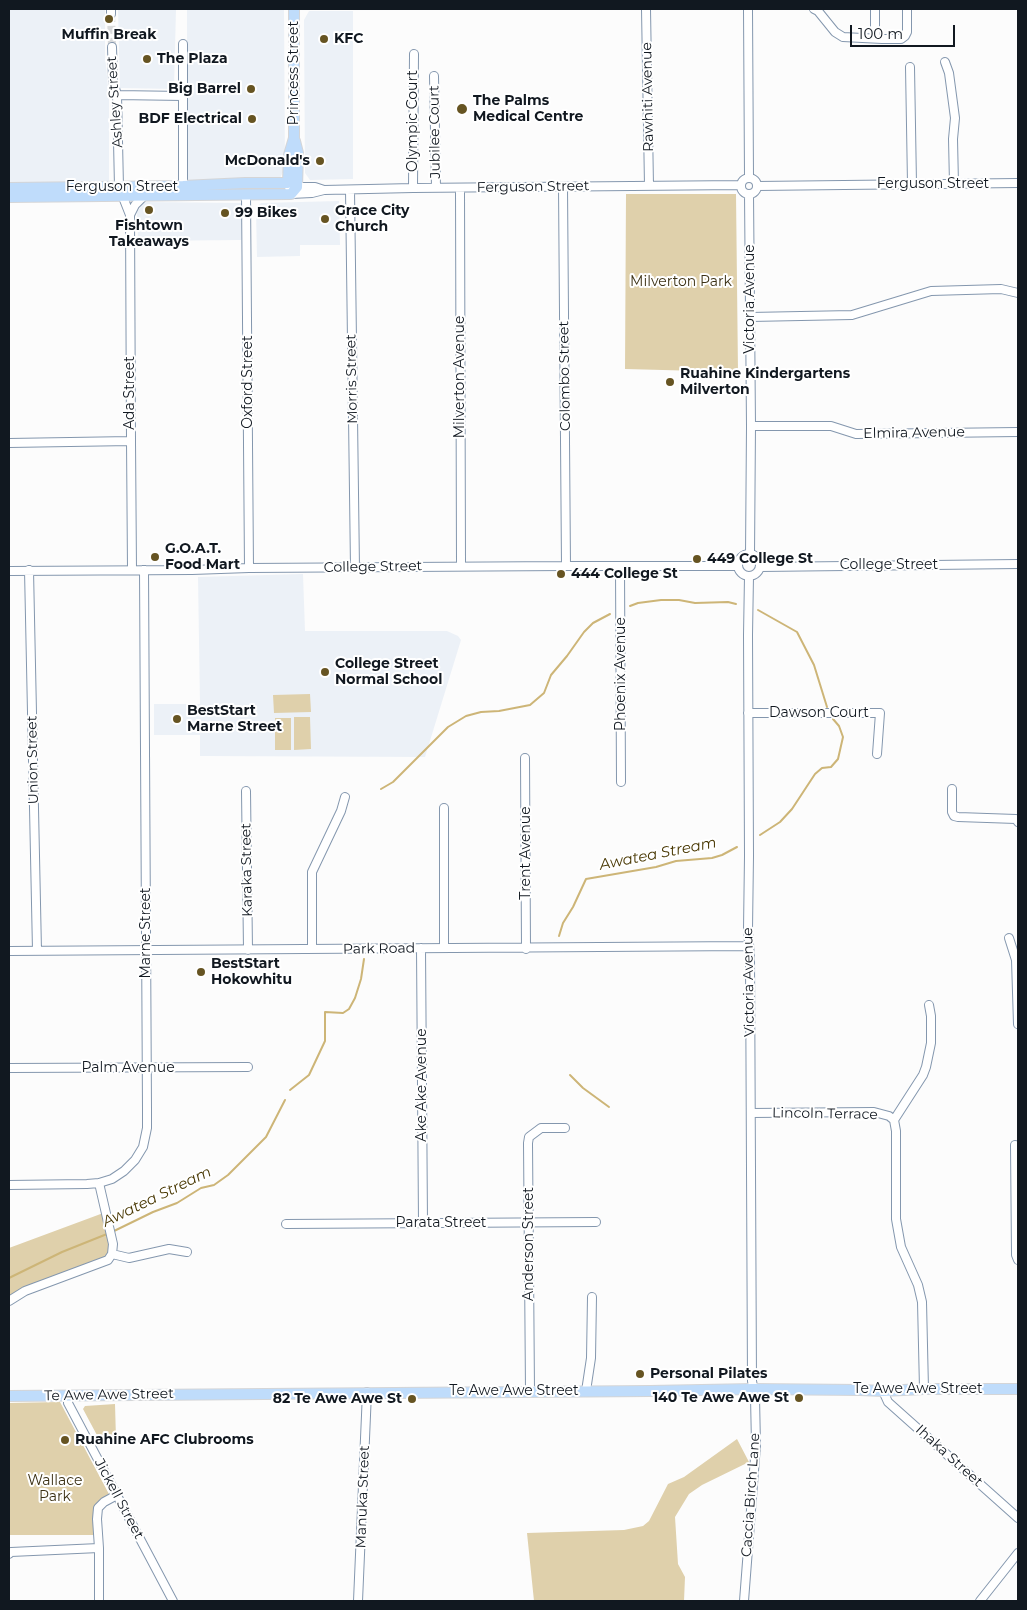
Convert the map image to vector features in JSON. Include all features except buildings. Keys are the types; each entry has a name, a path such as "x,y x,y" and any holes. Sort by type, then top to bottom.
{"main road":[{"name":"Princess Street","path":"292,188 298,153 294,138 294,9"},
{"name":"Ferguson Street","path":"9,188 120,191 245,183 292,188"},
{"name":"Ferguson Street","path":"9,197 102,197 120,191 145,195 246,196 292,188"},
{"name":"Te Awe Awe Street","path":"9,1396 753,1389 883,1391 1018,1389"}],"street":[{"name":"Rawhiti Avenue","path":"646,9 649,186"},
{"path":"748,9 749,177"},
{"path":"814,9 818,11 834,32 843,37 901,39 907,32 907,9"},
{"path":"875,9 875,38"},
{"path":"183,44 183,186"},
{"name":"Ashley Street","path":"112,47 113,81 118,96 120,191"},
{"name":"Olympic Court","path":"413,188 414,54"},
{"path":"945,62 949,72 955,118 953,139 954,184"},
{"path":"910,67 912,184"},
{"name":"Jubilee Court","path":"434,76 436,188"},
{"path":"118,96 184,96"},
{"path":"749,177 754,179 757,186 754,192 749,194 743,191 741,186 743,180 749,177"},
{"name":"Ferguson Street","path":"757,186 1018,183"},
{"name":"Ferguson Street","path":"292,188 312,193 324,190 413,188 741,186"},
{"name":"Colombo Street","path":"563,187 566,566"},
{"name":"Milverton Avenue","path":"460,188 461,566"},
{"name":"Morris Street","path":"350,190 355,568"},
{"name":"Ada Street","path":"120,191 130,215 132,570"},
{"name":"Victoria Avenue","path":"749,194 750,555"},
{"path":"130,215 135,205 145,195"},
{"name":"Oxford Street","path":"246,196 249,568"},
{"path":"750,318 852,315 931,291 1001,289 1018,293"},
{"name":"Elmira Avenue","path":"751,426 831,426 856,434 1018,432"},
{"path":"9,443 130,441"},
{"path":"750,555 757,558 760,567 756,574 749,576 742,574 738,566 743,556 750,555"},
{"name":"College Street","path":"760,567 1018,564"},
{"name":"College Street","path":"9,571 461,566 738,566"},
{"name":"Phoenix Avenue","path":"620,566 621,782"},
{"name":"Union Street","path":"30,570 37,951"},
{"name":"Marne Street","path":"9,1185 99,1183 112,1179 124,1171 135,1160 143,1147 146,1128 147,1067 144,570"},
{"name":"Victoria Avenue","path":"749,576 748,946 750,958 753,1389"},
{"name":"Dawson Court","path":"748,713 880,712 877,754"},
{"name":"Trent Avenue","path":"526,758 526,949"},
{"path":"952,789 952,812 954,816 1016,819 1018,822"},
{"name":"Karaka Street","path":"246,791 248,950"},
{"path":"312,949 312,872 341,811 345,797"},
{"path":"444,808 444,948"},
{"path":"1009,938 1016,960 1018,1024"},
{"name":"Park Road","path":"9,951 748,946"},
{"name":"Ake Ake Avenue","path":"421,948 422,1223"},
{"path":"894,1120 923,1075 926,1067 931,1042 930,1005"},
{"name":"Palm Avenue","path":"9,1068 248,1067"},
{"name":"Lincoln Terrace","path":"751,1113 874,1112 889,1116 894,1120 896,1130 896,1219 902,1247 918,1285 922,1302 924,1389"},
{"name":"Anderson Street","path":"530,1391 529,1137 541,1128 565,1128"},
{"path":"1015,1145 1016,1255 1018,1260"},
{"path":"9,1301 25,1292 108,1260 112,1254 113,1244 99,1183"},
{"name":"Parata Street","path":"286,1224 596,1222"},
{"path":"112,1254 129,1258 169,1249 187,1252"},
{"path":"586,1391 591,1358 592,1297"},
{"name":"Caccia Birch Lane","path":"744,1601 756,1445 755,1397 753,1389"},
{"name":"Ihaka Street","path":"883,1391 888,1402 1018,1518"},
{"name":"Manuka Street","path":"358,1601 366,1392"},
{"name":"Jickell Street","path":"68,1396 68,1402 173,1601"},
{"path":"99,1601 98,1508 104,1502 117,1495"},
{"path":"9,1554 12,1552 99,1548"},
{"path":"980,1601 1018,1552"}],"shaded area":[{"path":"9,9 105,9 105,55 109,99 109,183 9,183"},
{"path":"118,9 176,9 174,89 120,88"},
{"path":"187,9 284,9 285,168 279,180 187,182"},
{"path":"309,11 353,11 353,179 310,180 305,173 304,20"},
{"path":"339,201 340,245 300,245 300,256 257,257 256,212 261,203"},
{"path":"144,202 242,203 241,240 138,241 137,212"},
{"name":"College Street Normal School","path":"303,574 305,631 447,631 458,636 461,640 425,757 200,756 200,735 154,735 154,704 200,704 198,577"}],"green space":[{"name":"Milverton Park","path":"626,194 736,194 738,372 625,369"},
{"path":"310,694 311,712 274,713 273,695"},
{"path":"294,717 310,717 311,749 294,750"},
{"path":"275,718 291,718 291,750 275,750"},
{"path":"106,1212 113,1244 108,1260 9,1301 9,1248"},
{"name":"Wallace Park","path":"60,1402 110,1496 100,1505 98,1535 9,1535 9,1403"},
{"path":"115,1404 116,1439 99,1439 83,1409 85,1406"},
{"path":"737,1439 749,1462 702,1485 689,1494 675,1517 678,1564 685,1577 684,1601 534,1601 527,1533 624,1530 643,1526 649,1521 668,1484 684,1477"}],"waterway":[{"name":"Awatea Stream","path":"630,606 661,600 679,600 695,603 728,602 736,604"},
{"name":"Awatea Stream","path":"758,610 797,632 814,665 827,707"},
{"name":"Awatea Stream","path":"381,789 393,782 448,727 466,716 530,705 544,693 551,675 584,632 593,623 610,614"},
{"path":"760,835 780,822 792,809 815,774 822,768 831,767 838,759 843,737 839,726 833,719"},
{"name":"Awatea Stream","path":"559,936 563,923 586,879 656,867 676,861 712,858 737,847"},
{"name":"Awatea Stream","path":"290,1090 309,1075 325,1041 325,1012 343,1013 349,1009 361,979 364,959"},
{"path":"570,1075 583,1088 609,1107"},
{"name":"Awatea Stream","path":"112,1232 153,1212 177,1203 201,1188 214,1185 228,1175 266,1137 285,1100"},
{"name":"Awatea Stream","path":"9,1278 62,1252 107,1234"}],"tunnel":[{"path":"111,14 112,47"}],"place":[{"name":"Muffin Break","path":"109,19"},
{"name":"KFC","path":"324,39"},
{"name":"The Plaza","path":"147,59"},
{"name":"Big Barrel","path":"251,89"},
{"name":"The Palms Medical Centre","path":"462,109"},
{"name":"BDF Electrical","path":"252,119"},
{"name":"McDonald's","path":"320,161"},
{"name":"Fishtown Takeaways","path":"149,210"},
{"name":"99 Bikes","path":"225,213"},
{"name":"Grace City Church","path":"325,219"},
{"name":"Ruahine Kindergartens Milverton","path":"670,382"},
{"name":"G.O.A.T. Food Mart","path":"155,557"},
{"name":"449 College St","path":"697,559"},
{"name":"444 College St","path":"561,574"},
{"name":"College Street Normal School","path":"325,672"},
{"name":"BestStart Marne Street","path":"177,719"},
{"name":"BestStart Hokowhitu","path":"201,972"},
{"name":"Personal Pilates","path":"640,1374"},
{"name":"140 Te Awe Awe St","path":"799,1398"},
{"name":"82 Te Awe Awe St","path":"412,1399"},
{"name":"Ruahine AFC Clubrooms","path":"65,1440"}]}
